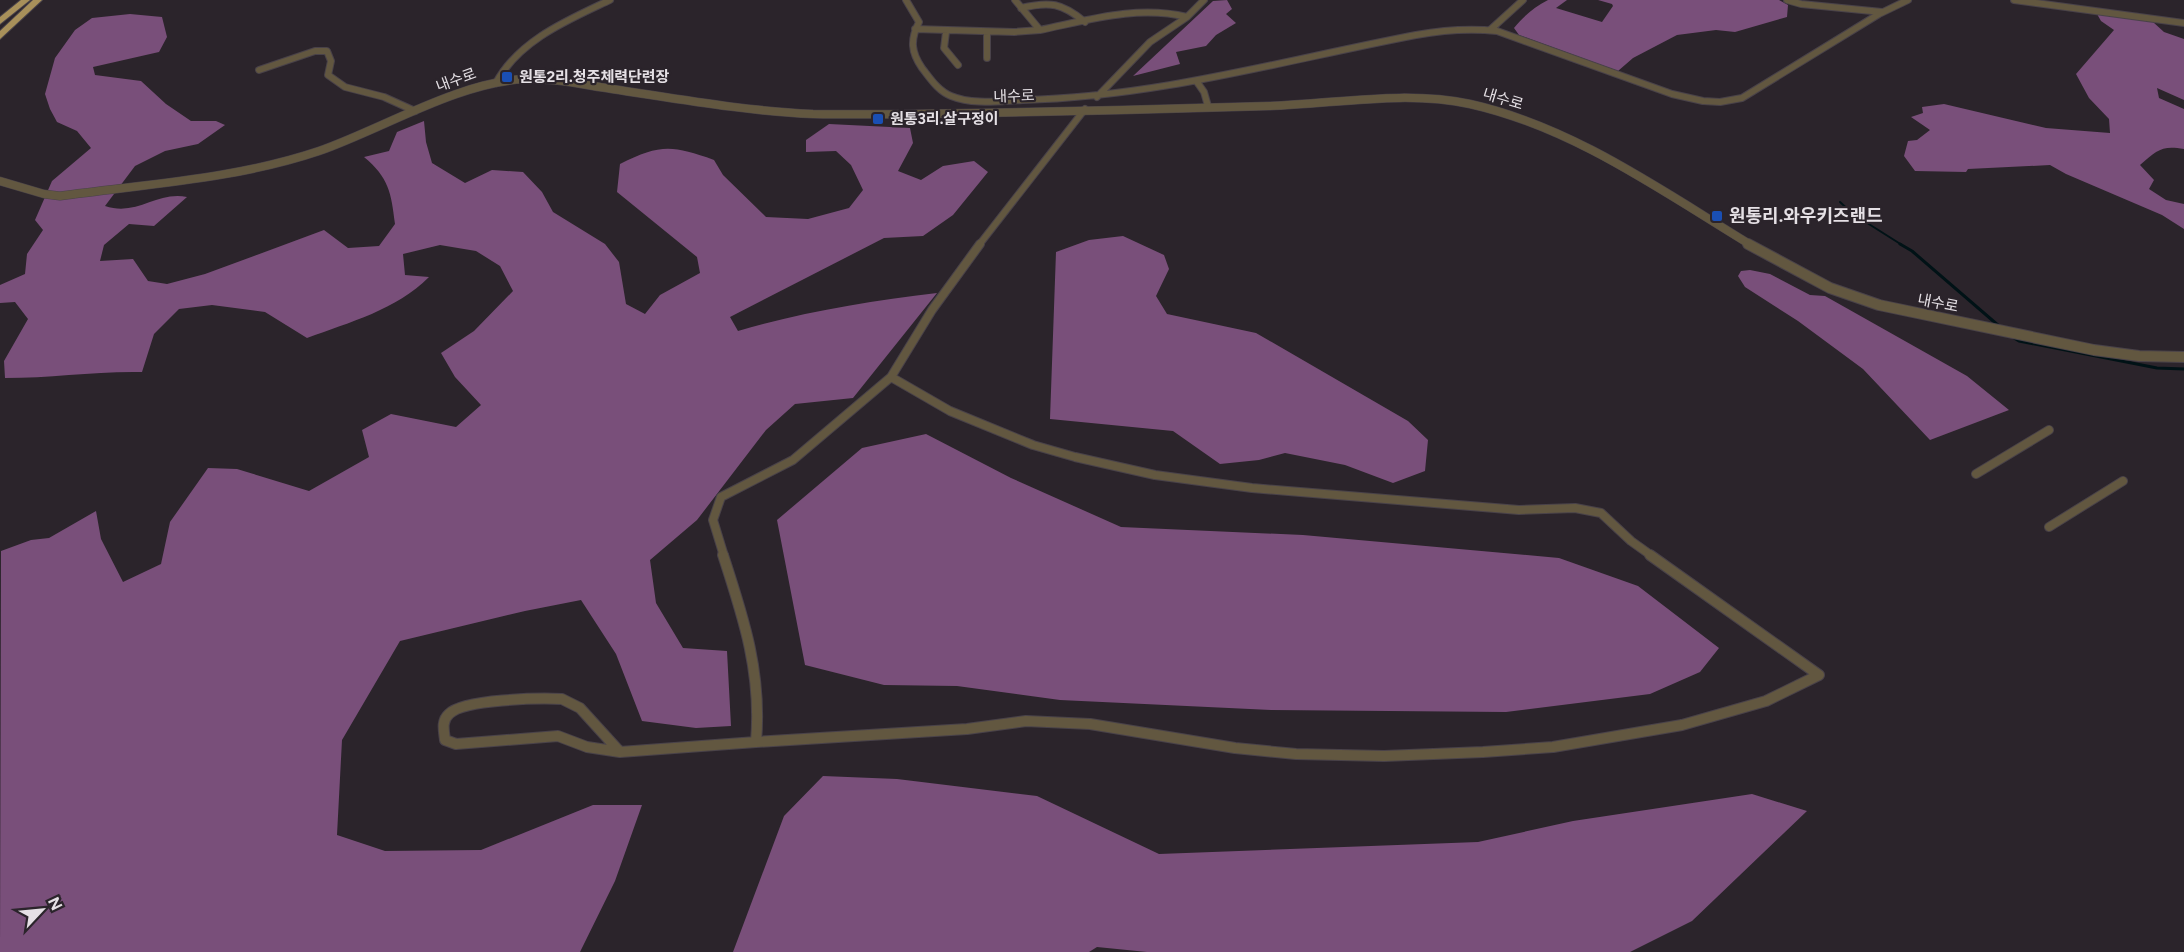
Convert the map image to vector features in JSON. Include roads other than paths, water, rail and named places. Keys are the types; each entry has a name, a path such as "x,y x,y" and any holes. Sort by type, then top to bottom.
{"highway":[{"path":"0,19 25,0"},
{"path":"0,29 36,0"},
{"path":"0,36 36,0"}],"street":[{"path":"496,83 505,67 531,45 569,19 610,0"},
{"path":"906,0 918,22 911,36 912,55 943,93 952,97 989,100 1097,97 1197,82 1468,28 1490,30 1672,94 1703,101 1720,102 1742,98 1882,12 1908,0"},
{"path":"1015,0 1021,9 1032,17 1040,30"},
{"path":"1097,97 1150,42 1187,17 1204,0"},
{"path":"1490,30 1502,21 1513,7 1524,0"},
{"path":"1787,0 1801,4 1882,12"},
{"path":"2014,0 2184,23"},
{"path":"1021,9 1036,4 1057,3 1067,6 1085,22"},
{"path":"915,29 946,32 1040,30 1140,11 1171,12 1187,17"},
{"path":"946,32 944,48 958,65"},
{"path":"987,32 987,58"},
{"path":"259,70 315,51 327,51 331,61 328,75 337,83 384,97 416,111"},
{"name":"내수로","path":"0,181 44,194 60,196 230,173 277,163 321,150 416,111 496,83 525,79 801,114 1274,106 1418,98 1455,102 1495,111 1533,124 1615,163 1827,288 1888,308 1998,330 2129,355 2184,357"},
{"path":"1197,82 1208,106"},
{"path":"756,742 759,696 756,662 713,520 721,497 793,460 891,377 932,310 971,255 1085,109"},
{"path":"621,752 582,711 567,700 472,703 457,707 445,717 441,729 445,740 456,744 558,736 587,747 621,752 967,729 1026,721 1090,724 1235,748 1306,754 1384,756 1483,752 1584,743 1682,725 1766,701 1796,689 1819,675 1631,541 1612,521 1595,511 1575,508 1519,510 1414,502 1252,488 1155,475 1033,445 950,411 891,377"},
{"path":"1976,474 2049,430"},
{"path":"2049,527 2123,481"}],"waterway":[{"path":"1840,202 1853,214 1902,245"},
{"path":"1900,244 1912,251 1999,326"},
{"path":"2014,338 2019,341 2157,368 2184,369"}],"place":[{"name":"원통2리.청주체력단련장","path":"507,77"},
{"name":"원통3리.살구정이","path":"878,119"},
{"name":"원통리.와우키즈랜드","path":"1717,216"}]}
